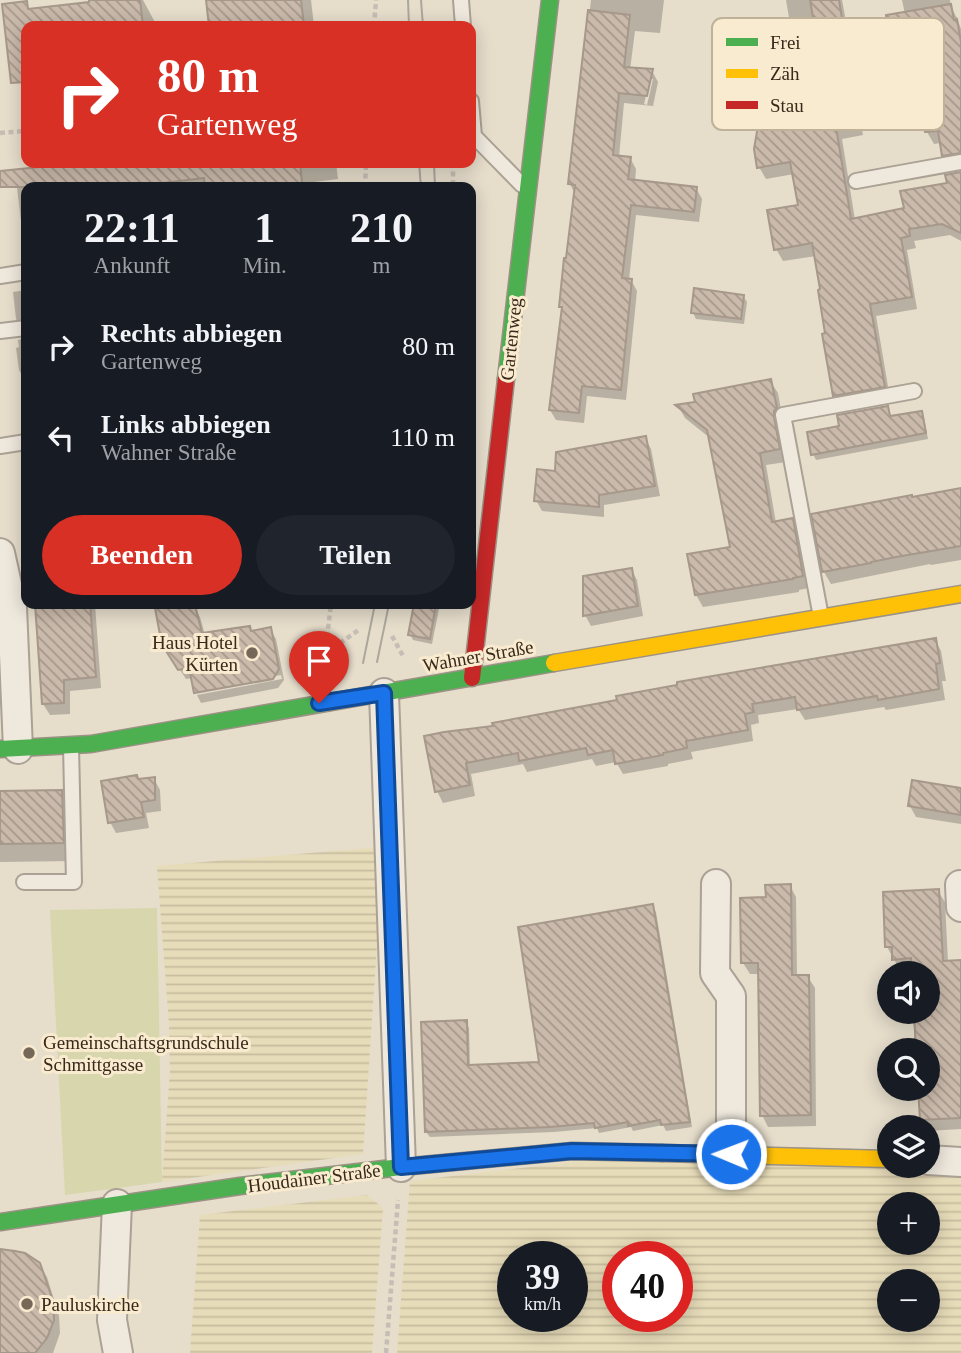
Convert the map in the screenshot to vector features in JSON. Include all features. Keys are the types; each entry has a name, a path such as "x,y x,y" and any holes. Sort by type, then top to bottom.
{"street":[{"name":"Gartenweg","path":"472,678 550,0"},
{"path":"0,554 12,607 9,749"},
{"name":"Wahner Straße","path":"9,749 91,744 961,594"},
{"path":"384,693 401,1167"},
{"path":"716,884 715,973 731,996 731,1154"},
{"path":"961,885 961,907"},
{"name":"Houdainer Straße","path":"0,1222 240,1186 572,1151 877,1159"},
{"path":"940,1161 961,1162"},
{"path":"117,1204 112,1320 118,1353"}],"lane":[{"path":"461,0 463,21"},
{"path":"476,138 528,190"},
{"path":"856,181 961,162"},
{"path":"0,275 21,273"},
{"path":"0,331 21,329"},
{"path":"821,618 783,415 914,391"},
{"path":"0,446 21,443"},
{"path":"24,882 74,882 71,745"}],"path":[{"path":"374,21 376,0"},
{"path":"0,133 21,131"},
{"path":"319,703 330,609"},
{"path":"325,653 360,629"},
{"path":"386,1353 401,1167"}],"shaded area":[{"path":"381,847 382,870 363,1154 162,1182 170,1070 157,866"},
{"path":"157,908 162,1182 65,1195 50,910"},
{"path":"590,1160 877,1167 877,1178 940,1178 940,1172 961,1174 961,1353 397,1353 410,1181"},
{"path":"367,1195 383,1208 372,1353 190,1353 200,1215"}],"building":[{"path":"140,0 142,21 21,21 21,82 11,83 2,4 27,1 28,9"},
{"path":"206,0 301,0 303,21 208,21"},
{"path":"810,0 839,0 842,18 813,18"},
{"path":"951,4 961,42 961,153 942,156 938,131 925,132 944,130 944,18 886,18 886,15"},
{"path":"588,10 630,15 624,67 653,69 647,96 619,93 613,155 631,157 628,179 697,187 694,212 631,205 622,278 632,279 621,390 582,386 579,413 549,410 562,307 559,307 564,258 575,185 568,184"},
{"path":"757,130 836,130 851,219 904,208 900,191 947,183 945,175 961,172 961,233 942,224 909,229 910,236 901,238 912,297 870,304 885,387 833,396 822,334 825,333 812,243 774,250 767,210 798,205 790,162 757,168 754,149"},
{"path":"29,168 300,168 302,182 204,182 204,178 170,182 21,182 21,187 0,187 0,171"},
{"path":"694,288 744,295 741,319 691,313"},
{"path":"771,379 777,408 774,417 780,449 760,453 772,522 793,518 803,576 695,595 687,554 730,547 707,430 675,405 695,402 693,394"},
{"path":"888,406 890,416 922,411 926,433 811,455 807,432 839,426 837,415"},
{"path":"646,436 655,486 599,495 599,507 534,501 537,469 555,471 556,452"},
{"path":"961,488 961,546 822,572 811,514"},
{"path":"632,568 638,606 583,616 583,576"},
{"path":"35,609 90,609 96,677 64,680 64,703 42,704"},
{"path":"155,609 196,609 202,633 250,626 251,631 271,627 279,669 273,679 194,693 189,668 178,670 166,651 163,651"},
{"path":"413,609 435,609 430,639 408,635"},
{"path":"936,638 940,663 936,664 939,689 878,700 877,696 797,710 795,697 752,704 754,712 745,714 748,730 686,741 687,748 663,755 615,764 613,750 588,755 586,748 519,761 518,753 466,763 470,785 435,792 424,736 493,726 492,723 617,700 616,696 677,685 677,682"},
{"path":"137,775 138,779 155,777 155,800 141,802 144,817 108,823 101,781"},
{"path":"912,780 961,788 961,815 908,806"},
{"path":"62,790 64,843 0,844 0,791"},
{"path":"791,884 792,975 809,975 811,1115 760,1116 758,963 741,963 740,898 766,897 765,885"},
{"path":"939,889 943,961 961,960 961,1118 940,1119 940,1115 920,1115 919,1101 940,1101 940,1038 915,1038 915,1024 940,1024 940,961 911,961 911,958 892,960 892,947 885,947 883,892"},
{"path":"653,904 690,1122 661,1125 660,1120 595,1128 594,1123 425,1132 421,1022 467,1020 468,1065 539,1062 518,927"},
{"name":"Pauluskirche","path":"0,1249 25,1253 40,1263 53,1301 54,1320 47,1338 35,1353 0,1353"}],"tram line":[{"path":"408,0 409,21"},
{"path":"421,0 423,21"},
{"path":"419,168 421,182"},
{"path":"434,168 435,182"},
{"path":"363,663 374,609"},
{"path":"377,662 388,609"}],"traffic: fast":[{"path":"506,379 550,0"},
{"path":"0,749 91,744 554,663"},
{"path":"0,1222 240,1186 401,1167 572,1151 662,1153"}],"traffic: slow":[{"path":"554,663 961,594"},
{"path":"662,1153 877,1159"}],"traffic: jam":[{"path":"472,678 506,379"}],"place":[{"name":"Haus Hotel Kürten","path":"252,653"},
{"name":"Gemeinschaftsgrundschule Schmittgasse","path":"29,1053"},
{"name":"Pauluskirche","path":"27,1304"}],"route":[{"path":"319,703 384,693 401,1167 572,1151 731,1154"}]}
